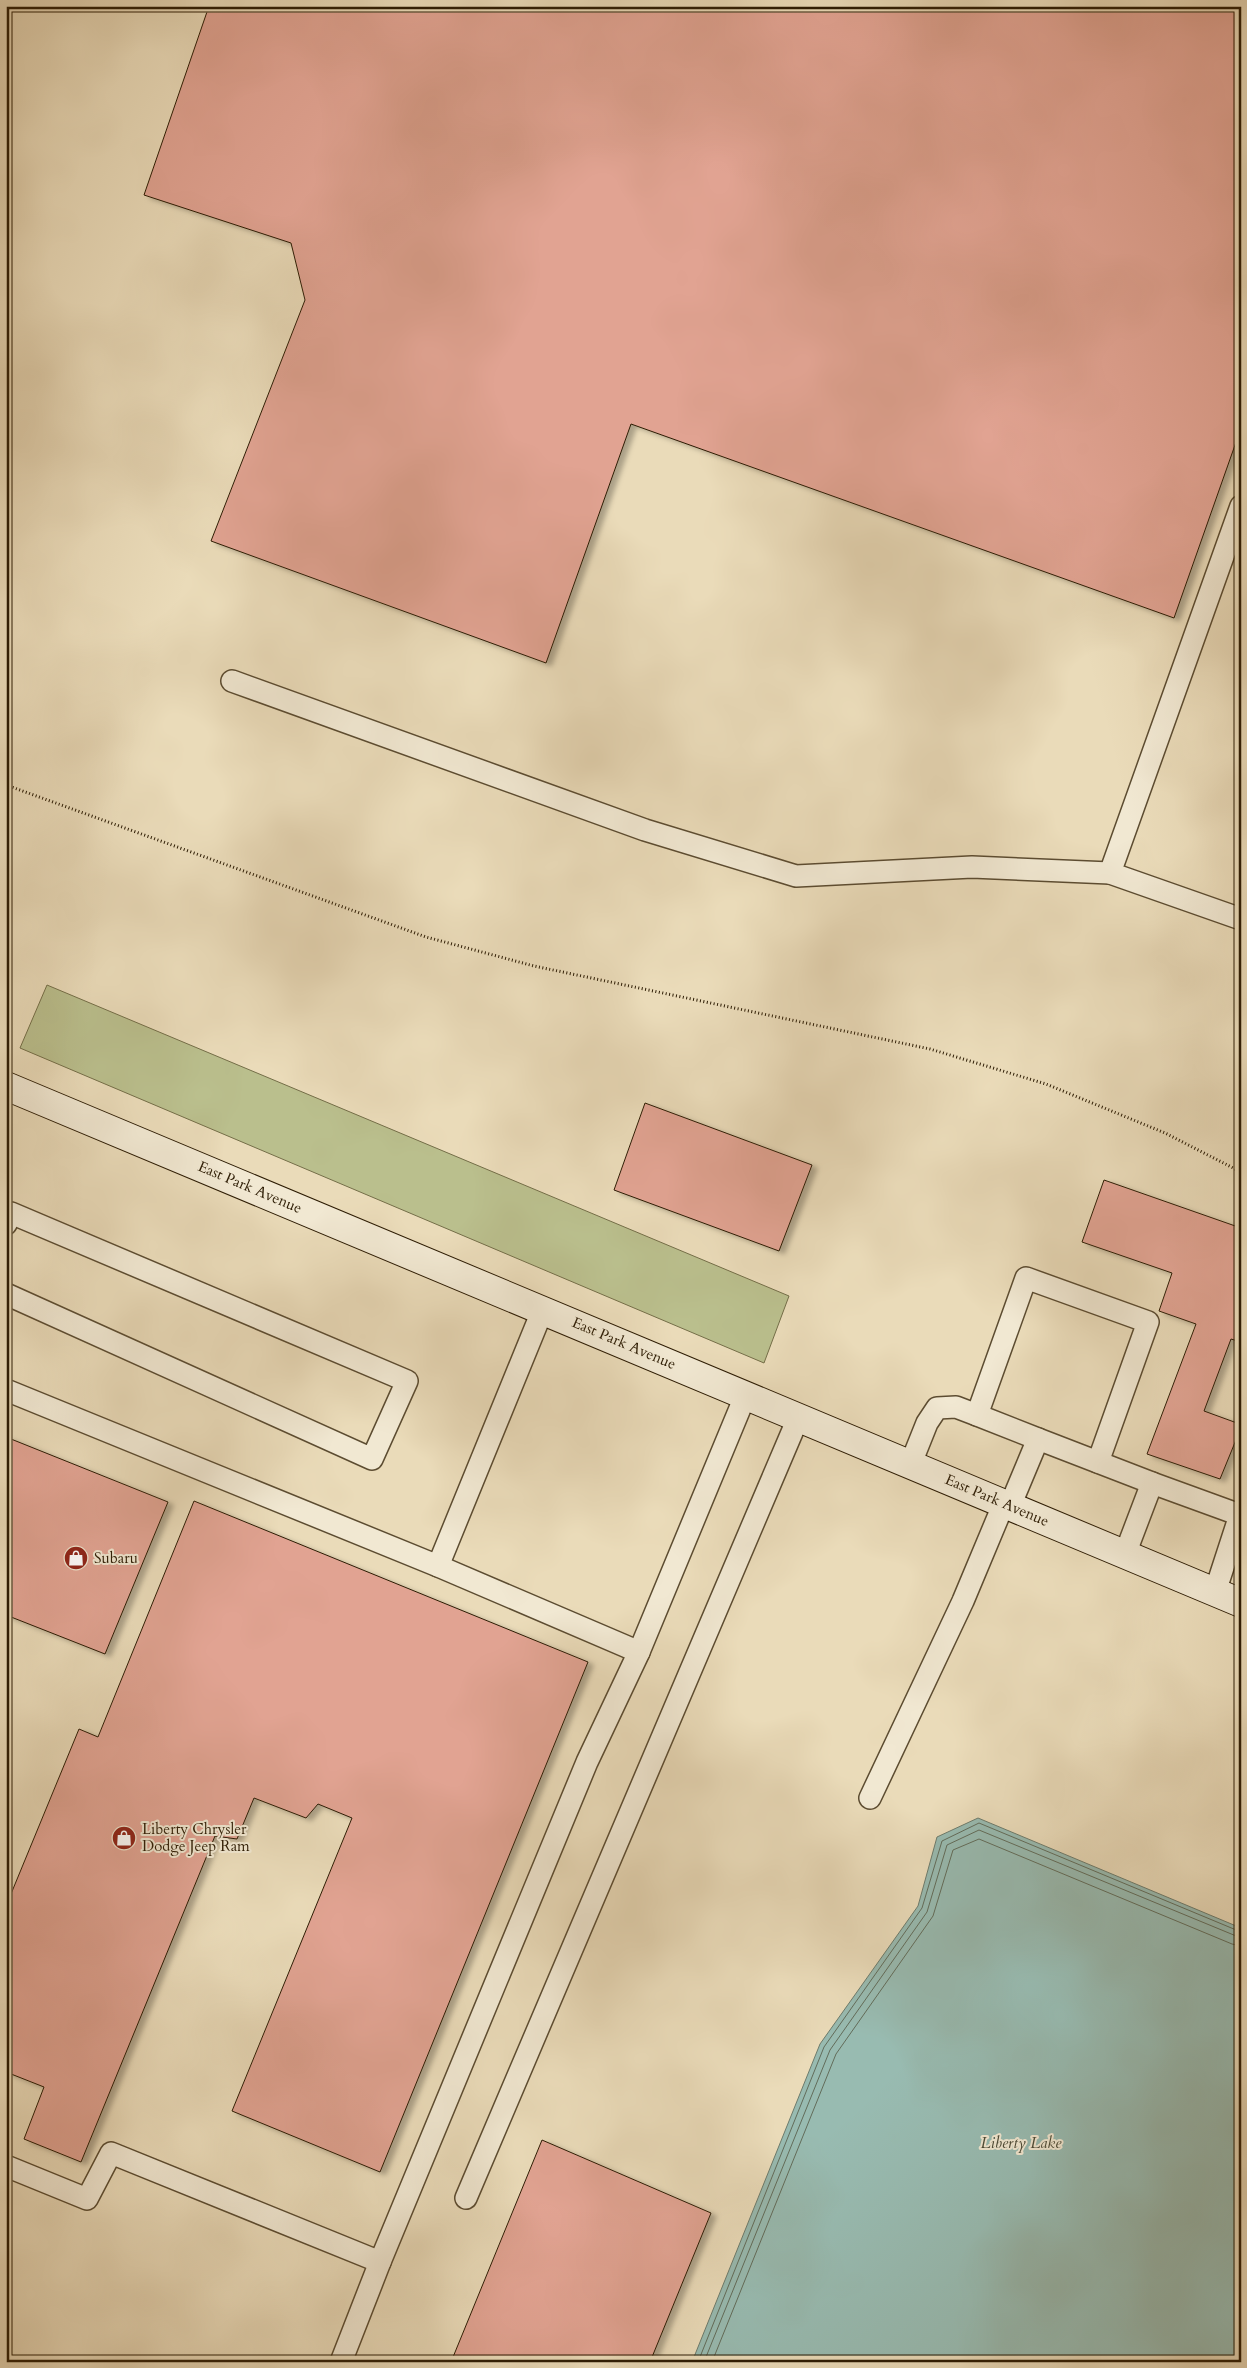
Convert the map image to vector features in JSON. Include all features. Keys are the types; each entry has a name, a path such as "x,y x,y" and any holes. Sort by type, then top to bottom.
{"main road":[{"name":"East Park Avenue","path":"6,1086 799,1416 1241,1603"}],"lane":[{"path":"1110,873 1241,506"},
{"path":"232,681 645,830 796,876 972,867 1110,873 1241,919"},
{"path":"6,1224 11,1213 408,1381 372,1459 6,1294"},
{"path":"977,1415 1026,1278 1148,1322 1098,1462"},
{"path":"438,1566 543,1309"},
{"path":"6,1390 438,1566 639,1652"},
{"path":"341,2362 380,2262 587,1762 639,1652 746,1394"},
{"path":"911,1464 927,1423 937,1408 956,1407 1152,1483 1240,1514 1215,1592"},
{"path":"466,2198 799,1416"},
{"path":"870,1798 1038,1439"},
{"path":"1125,1554 1152,1483"},
{"path":"6,2166 87,2199 112,2153 380,2262"}],"path":[{"path":"6,785 426,937 534,966 930,1048 1046,1084 1165,1133 1241,1172"}],"green space":[{"path":"47,985 789,1296 764,1363 20,1048"}],"water":[{"name":"Liberty Lake","path":"978,1818 1241,1928 1241,2362 692,2362 820,2044 918,1906 937,1837"}],"building":[{"path":"209,6 1241,6 1241,428 1174,618 631,424 546,663 211,541 305,300 291,243 144,195"},
{"path":"645,1103 812,1165 779,1251 614,1190"},
{"path":"1104,1180 1241,1228 1241,1342 1231,1339 1204,1411 1237,1423 1238,1435 1220,1479 1147,1454 1196,1324 1159,1311 1172,1273 1082,1242"},
{"name":"Subaru","path":"6,1437 168,1502 105,1654 6,1615"},
{"name":"Liberty Chrysler Dodge Jeep Ram","path":"194,1501 588,1662 380,2172 232,2111 352,1818 318,1804 306,1818 254,1798 237,1839 215,1836 81,2162 24,2139 44,2087 6,2072 6,1906 79,1729 98,1737"},
{"path":"542,2140 711,2213 650,2362 451,2362"}],"place":[{"name":"Subaru","path":"76,1558"},
{"name":"Liberty Chrysler Dodge Jeep Ram","path":"124,1838"}]}
